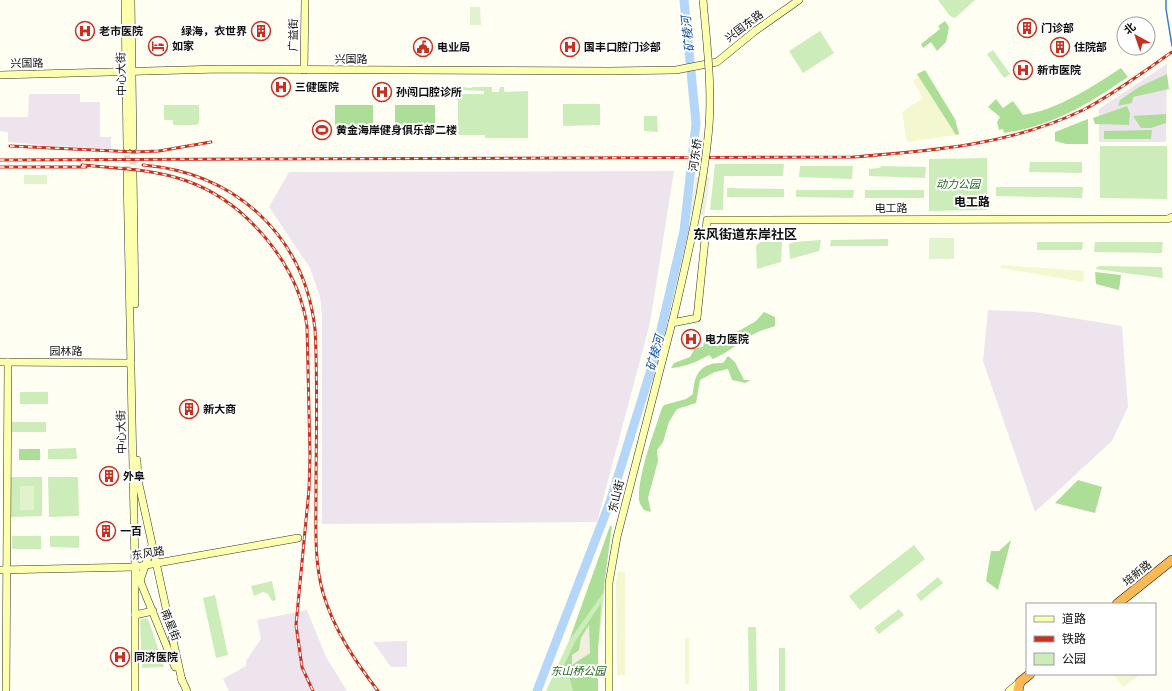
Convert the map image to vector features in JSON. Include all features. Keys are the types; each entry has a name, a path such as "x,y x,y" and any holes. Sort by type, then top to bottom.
{"highway":[{"name":"培新路","path":"1118,603 1172,560"},
{"path":"1019,686 1029,675"}],"main road":[{"name":"中心大街","path":"125,0 130,147"},
{"name":"中心大街","path":"128,72 131,0"},
{"name":"广益街","path":"304,70 305,0"},
{"name":"河东桥","path":"675,311 698,205 708,136 709,84 703,0"},
{"name":"兴国东路","path":"702,66 717,62 755,30 799,0"},
{"name":"兴国路","path":"0,75 220,69 601,71 676,70 702,66"},
{"name":"中心大街","path":"135,691 130,173 138,480 182,681"},
{"name":"电工路","path":"672,322 697,318 707,220 1168,219 1172,217"},
{"name":"东山街","path":"610,691 609,583 612,563 617,537 675,311"},
{"name":"园林路","path":"4,362 131,363"},
{"path":"4,362 3,569 7,663 6,691"},
{"name":"东风路","path":"3,569 135,567 298,538"},
{"path":"152,545 140,580 134,612 153,611"},
{"name":"南星街","path":"135,567 187,691"},
{"path":"1009,691 1019,686"}],"shaded area":[{"path":"1167,64 1166,142 1099,142 1099,109"},
{"path":"29,94 80,94 80,102 100,102 100,137 111,137 111,149 8,142 8,132 0,131 0,117 28,117"},
{"path":"674,171 650,323 597,522 322,524 322,316 320,297 310,268 269,207 289,172"},
{"path":"696,177 710,177 704,217 690,214"},
{"path":"988,310 1035,312 1122,326 1128,407 1112,441 1035,512 983,361"},
{"path":"307,610 326,657 347,691 229,691 223,679 246,666 246,661 261,639 257,620"},
{"path":"589,625 590,653 572,665 572,655 579,650 581,638"},
{"path":"407,641 407,667 391,667 373,642"}],"green space":[{"path":"938,0 975,0 955,18 950,16"},
{"path":"470,7 480,7 481,25 470,25"},
{"path":"945,21 949,27 946,42 937,51 931,42 923,48 921,44 940,29 938,26"},
{"path":"820,31 834,53 803,73 789,51"},
{"path":"993,50 1010,74 1004,78 987,54"},
{"path":"1121,68 1128,77 1099,96 1054,119 1022,130 1004,133 1003,129 999,130 997,122 1000,117 988,107 996,99 1003,108 1013,101 1023,115 1036,112 1074,97"},
{"path":"925,70 955,119 959,134 956,135 917,74"},
{"path":"1167,74 1169,89 1133,97 1132,103 1118,106 1120,100 1139,87"},
{"path":"919,77 956,135 907,142 902,112 923,98 913,81"},
{"path":"492,87 492,92 499,92 500,87 504,87 505,92 528,91 528,138 485,138 485,135 459,135 457,131 458,100 456,99 456,93 484,94 484,91 463,90 461,88"},
{"path":"563,104 600,104 600,125 563,126"},
{"path":"164,105 199,105 199,123 196,125 173,125 173,120 164,120"},
{"path":"335,105 373,105 373,128 335,128"},
{"path":"395,105 435,105 435,128 395,128"},
{"path":"1127,106 1130,113 1129,125 1095,124 1093,118"},
{"path":"1166,114 1166,123 1151,128 1141,128 1133,116"},
{"path":"644,116 657,116 658,132 644,131"},
{"path":"1088,119 1088,144 1066,144 1055,141 1055,132"},
{"path":"1152,130 1151,139 1104,139 1104,131"},
{"path":"1100,146 1167,146 1167,199 1100,198"},
{"name":"动力公园","path":"987,158 987,210 929,211 929,159"},
{"path":"1030,162 1082,162 1082,173 1029,172"},
{"path":"715,164 784,164 783,176 724,176 723,210 710,210"},
{"path":"800,166 853,166 852,179 799,177"},
{"path":"882,166 926,167 925,178 869,176 869,169 879,168"},
{"path":"24,175 47,175 47,184 24,184"},
{"path":"996,187 1083,187 1082,198 996,196"},
{"path":"727,188 784,189 784,197 727,197"},
{"path":"796,190 854,190 853,198 796,197"},
{"path":"865,190 924,190 924,198 865,198"},
{"path":"929,238 954,238 954,259 929,259"},
{"path":"888,239 888,246 830,246 831,240"},
{"path":"821,240 819,251 790,259 789,244 795,242"},
{"path":"760,242 782,242 781,262 757,269 756,246"},
{"path":"1037,242 1083,242 1082,250 1037,250"},
{"path":"1095,242 1163,242 1162,253 1094,252"},
{"path":"1001,265 1084,271 1083,282 1001,268"},
{"path":"1099,266 1162,267 1163,278 1095,269"},
{"path":"1095,272 1121,275 1119,290 1096,284"},
{"path":"764,312 775,317 775,326 754,334 713,359 709,355 691,364 671,368 674,363 690,357 695,348 703,347 704,342 716,337 718,343 756,321"},
{"path":"728,356 735,362 744,380 751,380 745,383 732,380 728,369 715,372 700,380 696,403 677,409 669,422 663,442 657,450 658,461 648,498 651,512 644,510 639,500 639,489 647,453 662,408 664,405 686,399 693,394 695,381 700,371 709,365 723,363"},
{"path":"20,392 48,392 48,404 20,404"},
{"path":"12,422 46,422 46,432 12,432"},
{"path":"76,448 77,459 48,459 48,449"},
{"path":"19,449 40,449 40,460 19,460"},
{"path":"11,477 42,477 42,516 11,517"},
{"path":"48,477 78,477 79,516 49,517"},
{"path":"1078,480 1102,487 1095,513 1055,503"},
{"path":"20,486 34,486 34,510 20,510"},
{"path":"610,526 612,526 603,593 569,641"},
{"path":"12,536 41,536 41,549 12,549"},
{"path":"50,536 79,536 79,548 50,547"},
{"path":"1011,540 998,590 986,581 991,551 999,551"},
{"path":"914,545 925,559 860,610 849,596"},
{"path":"618,571 625,573 625,675 617,676 616,582"},
{"path":"938,577 943,583 921,601 916,595"},
{"path":"272,581 276,600 272,601 268,594 263,592 254,596 251,586"},
{"name":"东山桥公园","path":"605,585 598,649 598,691 546,691 569,641 593,606 599,587"},
{"path":"215,595 228,655 216,658 203,598"},
{"name":"东山桥公园","path":"601,603 598,649 598,691 573,691 570,679 571,667 560,674 575,642"},
{"path":"899,609 904,615 879,634 874,628"},
{"path":"146,618 149,621 164,667 142,668 140,620"},
{"path":"748,627 756,627 757,691 749,691"},
{"path":"685,638 689,638 689,684 685,684"},
{"path":"779,648 785,648 785,691 779,691"},
{"path":"1114,675 1140,675 1123,687"}],"waterway":[{"name":"矿棱河","path":"537,691 610,502 654,360 684,231 696,123 684,0"},
{"path":"1166,0 1172,46"}],"tunnel":[{"path":"127,147 127,173"},
{"path":"133,147 133,173"}],"railway":[{"path":"0,160 853,157 912,152 941,149 999,139 1056,122 1083,110 1106,97 1172,52"},
{"path":"10,146 135,152 159,151 211,142"},
{"path":"82,165 161,174 187,181 209,191 229,204 249,220 266,238 281,258 293,280 302,303 307,326 310,455 309,489 296,625 302,667 313,691"},
{"path":"143,165 177,170 208,181 235,196 260,215 280,238 297,265 308,295 315,329 317,390 316,531 320,581 328,607 339,632 353,657 378,691"},
{"path":"0,167 86,167"}],"place":[{"name":"门诊部","path":"1027,28"},
{"name":"老市医院","path":"85,31"},
{"name":"绿海，衣世界","path":"261,31"},
{"name":"如家","path":"158,46"},
{"name":"电业局","path":"423,47"},
{"name":"国丰口腔门诊部","path":"570,47"},
{"name":"住院部","path":"1060,47"},
{"name":"新市医院","path":"1023,70"},
{"name":"三健医院","path":"281,87"},
{"name":"孙闯口腔诊所","path":"382,92"},
{"name":"黄金海岸健身俱乐部二楼","path":"322,130"},
{"name":"电力医院","path":"691,339"},
{"name":"新大商","path":"189,409"},
{"name":"外阜","path":"109,476"},
{"name":"一百","path":"106,531"},
{"name":"同济医院","path":"120,657"}],"district":[{"name":"电工路","path":"972,202"},
{"name":"东风街道东岸社区","path":"745,234"}]}
